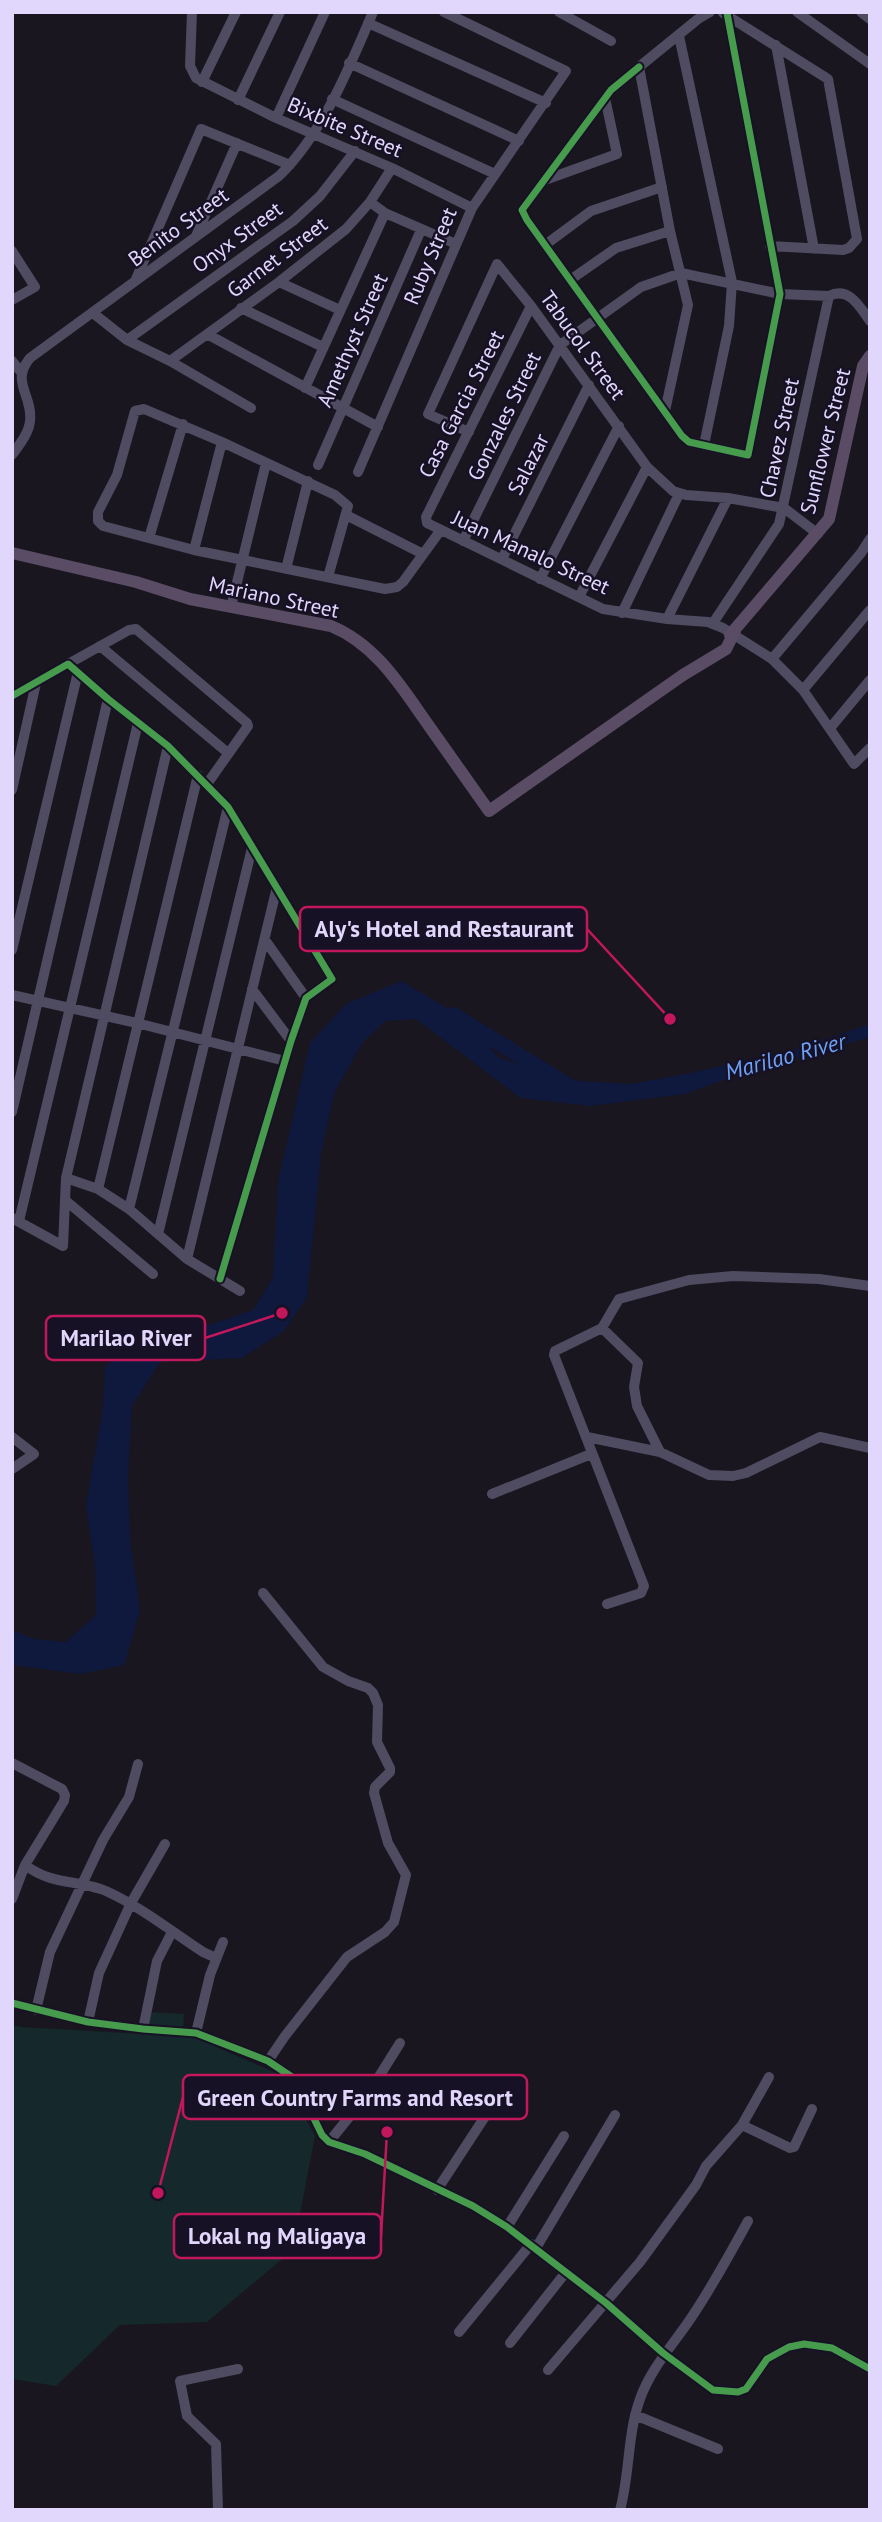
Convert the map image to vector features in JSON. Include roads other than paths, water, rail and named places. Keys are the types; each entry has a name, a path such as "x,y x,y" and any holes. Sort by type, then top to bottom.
{"main road":[{"name":"Sunflower Street","path":"489,811 705,661 720,643 733,634 818,534 829,519 833,507 863,366 870,356"},
{"name":"Mariano Street","path":"12,553 136,582 190,599 331,626 362,643 396,679 489,811"}],"street":[{"path":"192,12 190,66 193,75 202,82 236,12"},
{"path":"238,100 279,12"},
{"path":"276,118 325,12"},
{"name":"Ruby Street","path":"358,472 472,208 566,71 444,12"},
{"path":"559,12 611,41"},
{"path":"710,12 611,90 522,210 682,436 689,442 748,455 780,294 727,13"},
{"path":"720,12 727,13 828,79 857,239 849,248 770,246"},
{"path":"797,12 870,64"},
{"path":"861,12 870,19"},
{"path":"370,18 546,103"},
{"name":"Benito Street","path":"21,372 30,358 290,166 314,135 370,18"},
{"path":"678,36 732,282 729,326 704,445"},
{"path":"776,45 814,249"},
{"path":"349,63 519,141"},
{"path":"639,67 670,231 688,305 665,411"},
{"name":"Bixbite Street","path":"202,82 276,118 392,168 472,208"},
{"path":"545,180 617,154 606,98"},
{"path":"332,99 495,174"},
{"path":"134,282 201,129 290,166"},
{"path":"195,238 237,143"},
{"name":"Onyx Street","path":"128,340 293,220 320,196 355,151"},
{"name":"Garnet Street","path":"170,361 279,282 346,229 370,202 392,168"},
{"path":"545,245 590,211 662,187"},
{"path":"370,202 385,213 456,244"},
{"path":"305,388 385,213"},
{"name":"Amethyst Street","path":"318,465 421,230"},
{"path":"570,280 616,247 670,231"},
{"path":"12,251 35,287 12,300"},
{"name":"Tabucol Street","path":"468,432 428,414 497,264 560,345 647,467 679,494"},
{"path":"560,345 641,288 681,273 780,294 849,295 856,300 870,321"},
{"path":"279,282 340,310"},
{"name":"Chavez Street","path":"713,623 779,524 830,296"},
{"name":"Casa Garcia Street","path":"425,520 531,306"},
{"path":"241,308 323,347"},
{"path":"93,313 128,340 251,408"},
{"path":"207,334 378,427"},
{"name":"Gonzales Street","path":"463,541 560,345"},
{"path":"12,361 21,372 30,421 24,437 12,455"},
{"name":"Salazar","path":"502,559 589,386"},
{"path":"328,577 348,506 335,495 308,481 183,424 144,409 135,411 117,475 98,512 98,521 103,526 194,550 385,589 397,587 440,530"},
{"path":"149,538 183,424"},
{"path":"540,579 619,426"},
{"path":"194,550 222,442"},
{"path":"231,607 266,463"},
{"path":"579,597 647,467"},
{"path":"286,569 308,481"},
{"path":"622,613 679,494 728,498 784,508 818,534"},
{"path":"667,619 728,498"},
{"path":"346,515 424,554"},
{"name":"Juan Manalo Street","path":"425,520 440,530 603,609 713,623 772,659 803,690 854,764 870,748"},
{"path":"772,659 870,539"},
{"path":"803,690 870,610"},
{"path":"12,696 129,630 136,629 247,723 248,726 207,784"},
{"path":"100,646 228,753"},
{"path":"68,664 168,746 228,807 332,979 306,998 220,1279"},
{"path":"12,950 78,672"},
{"path":"831,727 870,680"},
{"path":"12,790 36,683"},
{"path":"12,1112 108,699"},
{"path":"138,723 16,1220 63,1246 66,1178 168,746"},
{"path":"98,1189 198,775"},
{"path":"129,1209 228,807"},
{"path":"158,1234 252,848"},
{"path":"187,1259 277,887"},
{"path":"265,940 306,998"},
{"path":"252,989 291,1041"},
{"path":"12,995 137,1023 285,1061"},
{"path":"66,1178 98,1189 129,1209 187,1259 240,1291"},
{"path":"65,1200 153,1274"},
{"path":"607,1604 642,1593 643,1586 554,1355 558,1349 602,1328 619,1299 689,1280 733,1276 819,1279 870,1286"},
{"path":"602,1328 638,1363 634,1387 637,1406 660,1451"},
{"path":"12,1437 34,1454 12,1469"},
{"path":"587,1437 660,1451 709,1475 733,1476 746,1473 820,1437 870,1448"},
{"path":"492,1494 591,1454"},
{"path":"263,1593 323,1667 348,1681 368,1688 376,1698 377,1742 390,1772 375,1787 374,1793 388,1843 404,1870 407,1881 394,1922 347,1956 268,2062"},
{"path":"12,1763 62,1789 65,1795 64,1801 25,1865 12,1899"},
{"path":"36,2010 50,1952 103,1840 129,1797 138,1764"},
{"path":"88,2022 99,1973 131,1903 165,1844"},
{"path":"25,1865 47,1878 98,1888 131,1903 216,1958"},
{"path":"144,2029 157,1961 172,1932"},
{"path":"196,2033 216,1958 223,1942"},
{"path":"12,2003 88,2022 196,2033 268,2062 295,2079 322,2135 329,2142 365,2154 473,2206 507,2227 713,2390 738,2392 746,2389 767,2359 789,2347 804,2344 832,2348 870,2369"},
{"path":"329,2142 370,2091 400,2043"},
{"path":"548,2370 606,2303 670,2221 706,2166 742,2125 769,2077"},
{"path":"437,2190 505,2086"},
{"path":"742,2125 790,2148 794,2147 812,2109"},
{"path":"459,2332 533,2246 615,2115"},
{"path":"507,2227 564,2136"},
{"path":"620,2510 640,2398 663,2353 690,2320 748,2221"},
{"path":"510,2343 566,2272"},
{"path":"218,2510 216,2444 187,2416 180,2381 238,2370"},
{"path":"635,2415 719,2449"}],"water":[{"path":"401,981 461,1016 498,1057 561,1080 631,1084 796,1049 870,1024 870,1037 735,1076 685,1094 590,1106 521,1098 416,1019 385,1021 363,1042 335,1091 321,1153 307,1297 284,1331 242,1358 160,1362 132,1406 128,1474 130,1538 140,1611 124,1665 81,1674 12,1665 12,1630 34,1639 66,1642 96,1615 95,1564 86,1506 103,1407 105,1366 165,1324 209,1325 253,1310 273,1278 278,1182 310,1043 346,1004"}],"waterway":[{"name":"Marilao River","path":"453,1015 572,1088"}],"place":[{"name":"Aly's Hotel and Restaurant","path":"670,1019"},
{"name":"Marilao River","path":"282,1313"},
{"name":"Lokal ng Maligaya","path":"387,2132"},
{"name":"Green Country Farms and Resort","path":"158,2193"}]}
